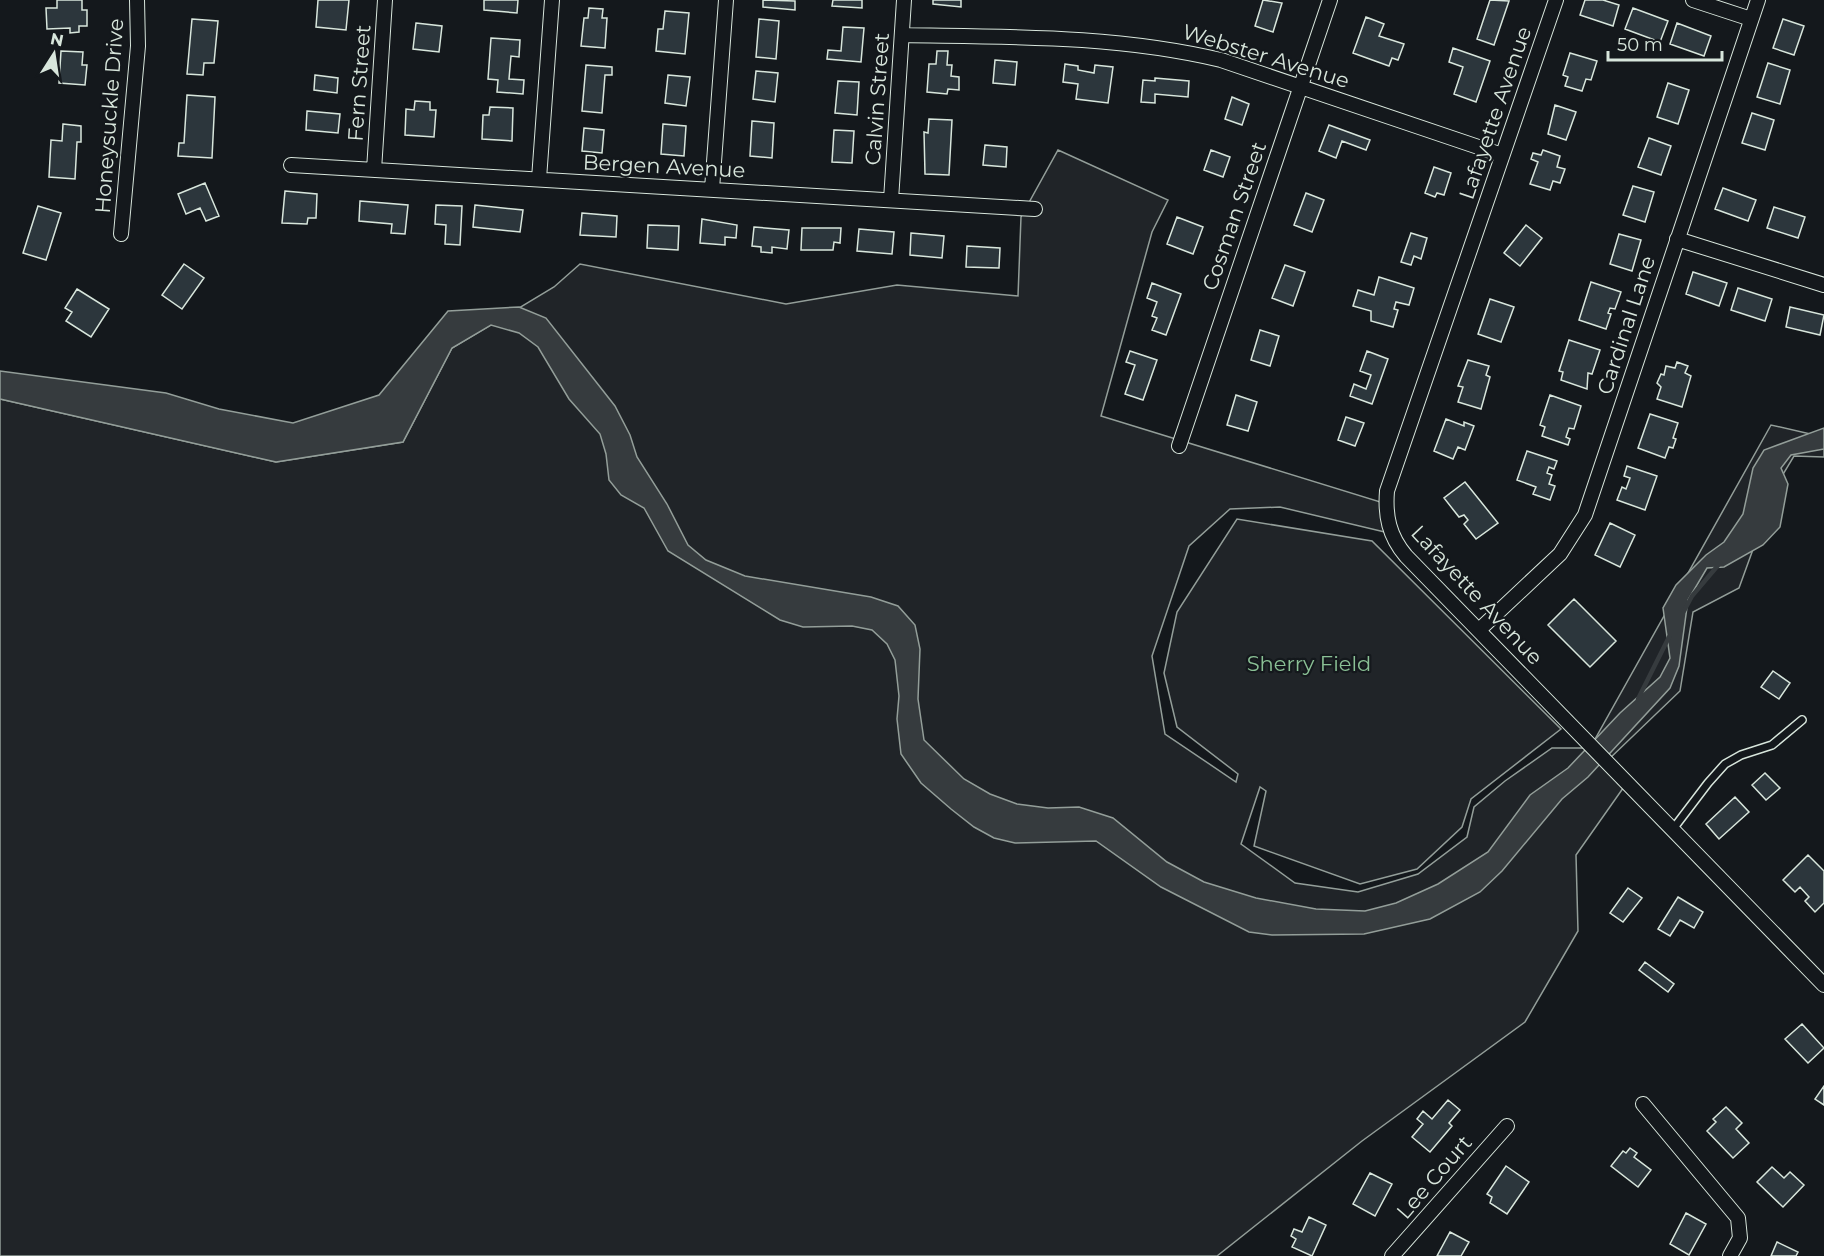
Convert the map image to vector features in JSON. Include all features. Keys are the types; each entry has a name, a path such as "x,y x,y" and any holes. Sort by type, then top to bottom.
{"street":[{"name":"Honeysuckle Drive","path":"121,234 138,46 137,0"},
{"name":"Fern Street","path":"374,170 385,0"},
{"path":"539,179 552,0"},
{"path":"712,189 726,0"},
{"name":"Calvin Street","path":"891,200 904,0"},
{"name":"Cosman Street","path":"1179,446 1330,0"},
{"name":"Lafayette Avenue","path":"1556,0 1387,491 1386,510 1392,535 1401,549 1824,985"},
{"path":"1693,0 1751,19"},
{"name":"Cardinal Lane","path":"1479,630 1560,554 1585,515 1758,0"},
{"name":"Webster Avenue","path":"902,35 1125,42 1173,49 1221,60 1502,155"},
{"name":"Bergen Avenue","path":"291,165 1035,208"},
{"path":"1677,239 1824,285"},
{"path":"1643,1104 1738,1218 1740,1238 1730,1256"},
{"name":"Lee Court","path":"1392,1256 1507,1126"}],"lane":[{"path":"1673,829 1725,764 1741,755 1772,745 1802,720"}],"green space":[{"name":"Sherry Field","path":"1058,150 1168,200 1152,232 1101,416 1387,504 1393,534 1280,507 1230,509 1189,546 1152,656 1165,734 1236,782 1238,774 1177,727 1164,673 1177,612 1237,519 1372,541 1561,729 1471,799 1462,827 1417,869 1360,884 1254,846 1266,791 1260,787 1241,844 1295,883 1358,892 1418,874 1467,837 1474,807 1505,781 1552,748 1590,748 1771,425 1819,436 1824,434 1824,457 1794,456 1776,486 1739,588 1693,612 1680,691 1608,760 1626,784 1576,855 1578,931 1525,1022 1362,1141 1217,1256 0,1256 0,399 276,462 403,442 452,348 554,287 580,264 786,304 897,285 1018,296 1021,217"}],"shaded area":[{"path":"519,307 546,318 615,406 630,435 637,457 667,504 688,545 706,560 745,576 871,597 898,606 915,625 920,649 918,699 924,740 964,779 990,794 1017,804 1048,808 1079,807 1113,818 1167,862 1204,882 1256,898 1316,909 1365,911 1396,903 1438,884 1488,852 1530,795 1568,768 1620,713 1660,677 1670,658 1663,608 1676,585 1706,555 1724,542 1743,514 1753,468 1764,450 1824,428 1824,449 1791,455 1781,468 1788,484 1780,527 1763,545 1724,567 1707,568 1688,600 1679,666 1670,688 1588,777 1562,799 1502,871 1480,892 1430,919 1364,934 1272,935 1249,932 1161,887 1096,841 1015,843 994,838 974,827 951,809 921,783 901,754 895,660 887,644 872,630 852,626 803,627 780,620 668,551 644,508 621,495 609,480 606,454 600,434 569,399 538,347 519,333 491,325 452,348 403,442 276,462 0,399 0,371 166,393 219,409 293,423 379,395 448,311"}],"building":[{"path":"57,0 82,0 82,10 87,10 87,26 79,26 79,32 70,33 70,28 47,29 46,8 57,8"},
{"path":"318,0 349,0 346,30 316,27"},
{"path":"484,0 518,0 517,13 484,10"},
{"path":"763,0 795,1 795,10 763,7"},
{"path":"833,0 862,0 862,8 832,6"},
{"path":"933,0 961,0 961,7 933,4"},
{"path":"1263,0 1282,3 1273,32 1255,26"},
{"path":"1490,0 1509,1 1494,45 1477,39"},
{"path":"1585,0 1603,0 1619,5 1613,26 1580,15"},
{"path":"589,8 603,9 602,18 607,18 605,48 581,46 584,18 588,18"},
{"path":"1633,8 1668,21 1660,42 1625,29"},
{"path":"665,11 689,13 685,54 656,51 658,29 663,29"},
{"path":"1366,17 1384,24 1379,36 1404,44 1398,60 1392,58 1389,66 1353,53"},
{"path":"192,19 218,21 214,63 204,63 203,75 187,74"},
{"path":"759,19 779,21 776,59 756,57"},
{"path":"1783,19 1804,26 1794,55 1773,48"},
{"path":"416,23 442,26 439,52 413,49"},
{"path":"1677,23 1711,36 1704,56 1670,44"},
{"path":"843,27 864,28 861,62 827,59 828,50 841,51"},
{"path":"491,38 520,40 519,57 511,56 509,79 524,80 523,94 497,92 498,80 488,79"},
{"path":"1453,48 1490,61 1476,102 1454,94 1463,67 1449,62"},
{"path":"61,51 83,52 82,65 87,65 85,85 59,83"},
{"path":"937,51 948,51 947,65 952,65 951,76 959,77 959,90 948,89 947,94 927,92 929,64 936,64"},
{"path":"1570,53 1597,61 1591,80 1586,79 1582,91 1565,86 1568,77 1563,75"},
{"path":"995,60 1017,62 1015,85 993,83"},
{"path":"1768,63 1790,70 1780,104 1757,97"},
{"path":"1065,64 1078,66 1078,70 1094,73 1095,65 1113,67 1108,103 1076,99 1078,84 1063,82"},
{"path":"586,65 612,67 612,75 605,75 602,113 582,111"},
{"path":"756,71 778,73 775,102 753,99"},
{"path":"315,75 338,78 337,93 314,90"},
{"path":"668,75 690,77 686,106 665,103"},
{"path":"1155,78 1189,81 1188,97 1155,94 1155,103 1141,102 1143,80 1155,81"},
{"path":"838,81 859,82 857,115 835,113"},
{"path":"1668,83 1689,90 1678,124 1657,117"},
{"path":"187,95 215,97 212,158 178,156 179,143 184,143"},
{"path":"1232,97 1249,104 1242,125 1225,119"},
{"path":"415,101 430,102 430,110 436,110 434,137 405,135 406,109 414,110"},
{"path":"1555,105 1576,112 1566,140 1548,134"},
{"path":"490,107 513,108 512,141 482,139 483,115 489,115"},
{"path":"307,111 340,114 338,133 306,130"},
{"path":"1752,113 1774,120 1765,150 1742,143"},
{"path":"929,119 952,120 949,175 925,174 924,132 928,133"},
{"path":"752,121 774,123 772,158 750,156"},
{"path":"63,124 81,126 81,142 77,142 75,179 49,177 51,140 62,141"},
{"path":"663,124 686,126 684,156 661,154"},
{"path":"1329,125 1370,140 1366,150 1342,141 1336,158 1319,151"},
{"path":"584,128 604,130 602,153 582,151"},
{"path":"834,130 854,131 852,163 832,162"},
{"path":"1649,138 1671,146 1661,175 1638,167"},
{"path":"985,145 1007,147 1006,167 983,165"},
{"path":"1211,150 1230,157 1223,177 1204,170"},
{"path":"1543,150 1560,156 1557,167 1565,169 1560,183 1553,181 1550,190 1530,184 1538,162 1531,159 1533,153 1541,155"},
{"path":"1434,167 1451,173 1444,195 1437,193 1435,197 1425,193"},
{"path":"205,183 219,216 206,221 200,208 186,214 178,194"},
{"path":"1633,186 1654,192 1645,222 1623,215"},
{"path":"1723,188 1756,200 1748,221 1715,209"},
{"path":"285,191 317,194 316,218 308,218 307,224 282,223"},
{"path":"1306,193 1324,200 1312,232 1294,225"},
{"path":"360,201 408,205 405,234 391,233 392,224 359,221"},
{"path":"436,205 462,206 460,245 445,244 446,225 435,224"},
{"path":"475,205 523,210 520,232 473,227"},
{"path":"38,206 61,213 46,260 23,253"},
{"path":"1774,207 1805,217 1798,238 1767,228"},
{"path":"582,213 617,216 616,237 580,235"},
{"path":"1177,217 1203,227 1193,254 1167,244"},
{"path":"702,219 737,225 736,238 725,237 725,245 700,243"},
{"path":"648,225 679,226 678,250 647,248"},
{"path":"1526,225 1542,238 1520,266 1504,253"},
{"path":"754,227 789,230 787,249 772,247 772,253 761,252 761,247 752,246"},
{"path":"802,228 841,228 840,243 834,242 833,250 801,250"},
{"path":"859,229 894,232 892,254 857,251"},
{"path":"911,233 944,236 942,258 910,255"},
{"path":"1411,233 1427,238 1421,259 1414,256 1411,265 1401,262"},
{"path":"1619,234 1641,240 1632,271 1610,264"},
{"path":"967,246 1000,248 999,268 966,267"},
{"path":"184,264 204,278 182,309 162,295"},
{"path":"1285,265 1305,272 1293,306 1272,298"},
{"path":"1693,272 1727,283 1719,306 1686,294"},
{"path":"1379,277 1414,288 1409,305 1396,302 1394,309 1398,310 1393,327 1371,321 1371,311 1353,306 1358,290 1374,295"},
{"path":"1591,282 1621,292 1615,309 1610,308 1608,313 1611,314 1606,329 1579,320"},
{"path":"1152,283 1181,294 1166,335 1152,330 1157,318 1152,316 1157,302 1147,298"},
{"path":"1738,288 1772,299 1765,321 1731,310"},
{"path":"77,289 109,309 91,337 66,321 72,312 65,308"},
{"path":"1490,299 1514,307 1501,342 1478,334"},
{"path":"1790,307 1824,315 1820,335 1786,327"},
{"path":"1260,330 1279,336 1270,366 1251,360"},
{"path":"1569,340 1600,350 1592,374 1588,373 1587,389 1561,380 1563,372 1559,371"},
{"path":"1130,351 1157,360 1143,400 1125,394 1135,365 1126,362"},
{"path":"1367,351 1388,359 1372,404 1350,396 1354,384 1366,389 1371,375 1360,371"},
{"path":"1468,360 1489,366 1486,375 1490,377 1481,409 1458,402 1463,387 1458,386"},
{"path":"1677,362 1688,366 1685,373 1691,376 1682,407 1657,399 1661,387 1657,383 1661,374 1664,375 1666,366 1675,368"},
{"path":"1236,395 1257,402 1248,431 1227,425"},
{"path":"1550,395 1581,406 1574,429 1569,428 1566,437 1570,439 1568,445 1542,436 1545,427 1540,425"},
{"path":"1650,414 1678,423 1673,438 1676,439 1673,448 1669,447 1665,458 1638,448"},
{"path":"1346,417 1364,423 1355,446 1338,440"},
{"path":"1446,419 1464,426 1464,422 1474,426 1465,450 1458,447 1453,459 1434,451"},
{"path":"1527,451 1557,461 1554,469 1549,467 1547,473 1552,475 1549,484 1555,486 1550,500 1533,494 1536,487 1517,480"},
{"path":"1627,466 1657,476 1645,510 1617,500 1622,487 1626,489 1630,478 1624,476"},
{"path":"1465,482 1498,523 1476,539 1464,524 1468,520 1464,515 1459,517 1444,498"},
{"path":"1610,523 1635,535 1620,567 1595,555"},
{"path":"1574,599 1616,641 1590,667 1548,625"},
{"path":"1773,671 1790,683 1779,699 1761,687"},
{"path":"1765,773 1780,788 1766,800 1752,785"},
{"path":"1735,797 1749,812 1719,839 1706,824"},
{"path":"1808,855 1824,871 1824,903 1815,912 1805,901 1809,897 1800,887 1795,892 1783,880"},
{"path":"1628,888 1642,898 1623,922 1610,913"},
{"path":"1678,897 1703,912 1694,928 1680,920 1670,936 1658,929"},
{"path":"1645,962 1674,984 1668,992 1639,970"},
{"path":"1802,1024 1824,1048 1808,1063 1785,1039"},
{"path":"1824,1086 1824,1105 1815,1099"},
{"path":"1448,1100 1460,1110 1449,1123 1452,1126 1430,1152 1412,1137 1423,1124 1417,1119 1423,1111 1432,1119"},
{"path":"1726,1107 1742,1123 1736,1129 1749,1143 1733,1158 1707,1131 1716,1122 1713,1119"},
{"path":"1630,1148 1637,1153 1634,1157 1651,1170 1638,1187 1611,1166 1623,1151 1626,1153"},
{"path":"1506,1166 1529,1182 1507,1214 1490,1203 1492,1197 1487,1194"},
{"path":"1772,1167 1784,1178 1790,1172 1804,1185 1783,1207 1757,1182"},
{"path":"1370,1173 1392,1184 1375,1216 1353,1204"},
{"path":"1686,1213 1706,1224 1689,1255 1670,1244"},
{"path":"1309,1217 1326,1225 1312,1256 1292,1247 1296,1239 1291,1236 1294,1229 1302,1232"},
{"path":"1450,1232 1469,1242 1461,1256 1437,1256"},
{"path":"1777,1242 1798,1252 1796,1256 1771,1256"}],"waterway":[{"path":"1684,611 1692,596 1720,563"},
{"path":"1638,699 1669,637"}]}
